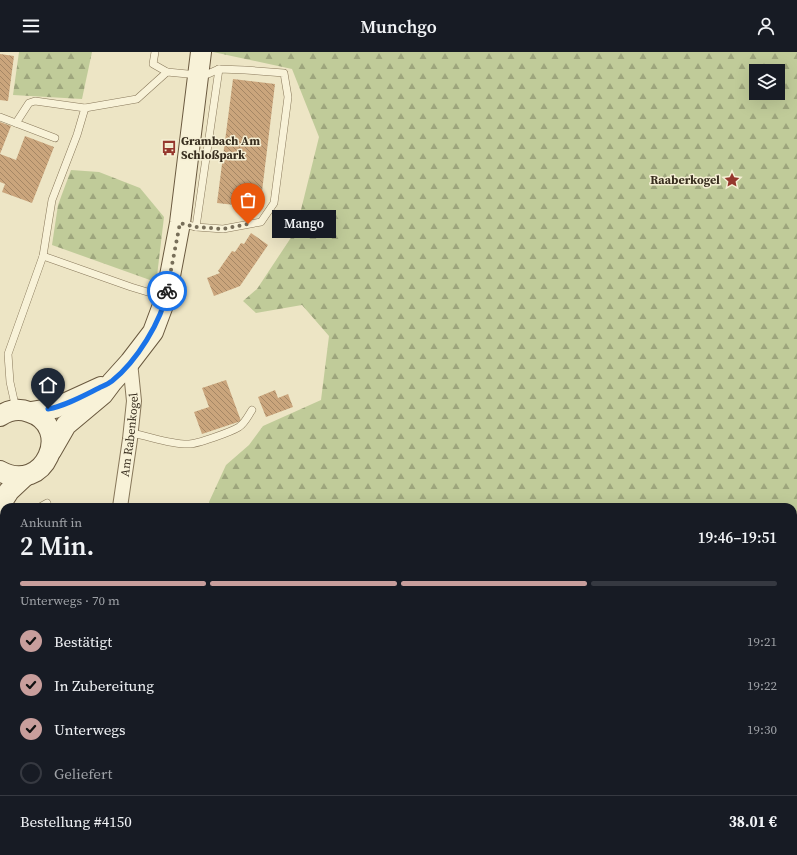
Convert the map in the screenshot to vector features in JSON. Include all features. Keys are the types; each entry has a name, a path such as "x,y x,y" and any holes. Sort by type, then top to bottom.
{"main road":[{"path":"0,471 17,477 34,473 42,467 48,460 51,451 66,425 103,394 130,362 152,332 166,298 188,225 200,52"},
{"path":"16,412 55,408 112,382"},
{"path":"16,412 39,417 48,428 52,442 51,451"},
{"path":"1,503 9,491 25,476"}],"street":[{"name":"Am Rabenkogel","path":"121,503 134,401 130,362"}],"lane":[{"path":"155,52 153,64 167,72 198,75 208,74 219,70 284,72 288,97 274,203 260,222 223,229 188,225 219,70"},
{"path":"16,123 29,103 35,101 85,108 137,99 167,72"},
{"path":"16,412 10,382 8,354 43,256 52,200 77,135 85,108"},
{"path":"0,117 55,138"},
{"path":"43,256 120,284 166,298"},
{"path":"131,433 147,435 172,442 189,444 200,442 238,427 245,421 252,410"}],"green space":[{"path":"19,52 92,52 82,99 13,95"},
{"path":"213,52 797,52 797,503 209,503 226,465 249,445 263,426 321,400 329,336 302,305 256,313 243,301 257,289 296,230 319,137 292,69"},
{"path":"71,170 99,172 140,188 164,217 157,276 150,280 52,245 58,205"}],"building":[{"path":"0,54 14,56 8,101 0,100"},
{"path":"233,79 275,84 260,208 217,203"},
{"path":"0,122 11,126 0,154"},
{"path":"25,136 54,147 32,203 2,192 5,184 0,182 0,154 16,160"},
{"path":"251,233 268,245 240,286 214,296 207,278 220,273 218,271 232,251 235,252 241,243 244,244"},
{"path":"226,380 241,421 202,434 194,412 209,407 202,388"},
{"path":"275,390 278,398 288,394 293,407 266,417 258,397"}],"way so far":[{"path":"167,291 180,223 196,227 223,229 248,224"}],"place":[{"name":"Grambach Am Schloßpark","path":"169,148"},
{"name":"Raaberkogel","path":"732,180"},
{"name":"Mango","path":"248,224"}],"route":[{"path":"48,409 65,404 112,382 130,362 152,332 166,298 167,291"}]}
